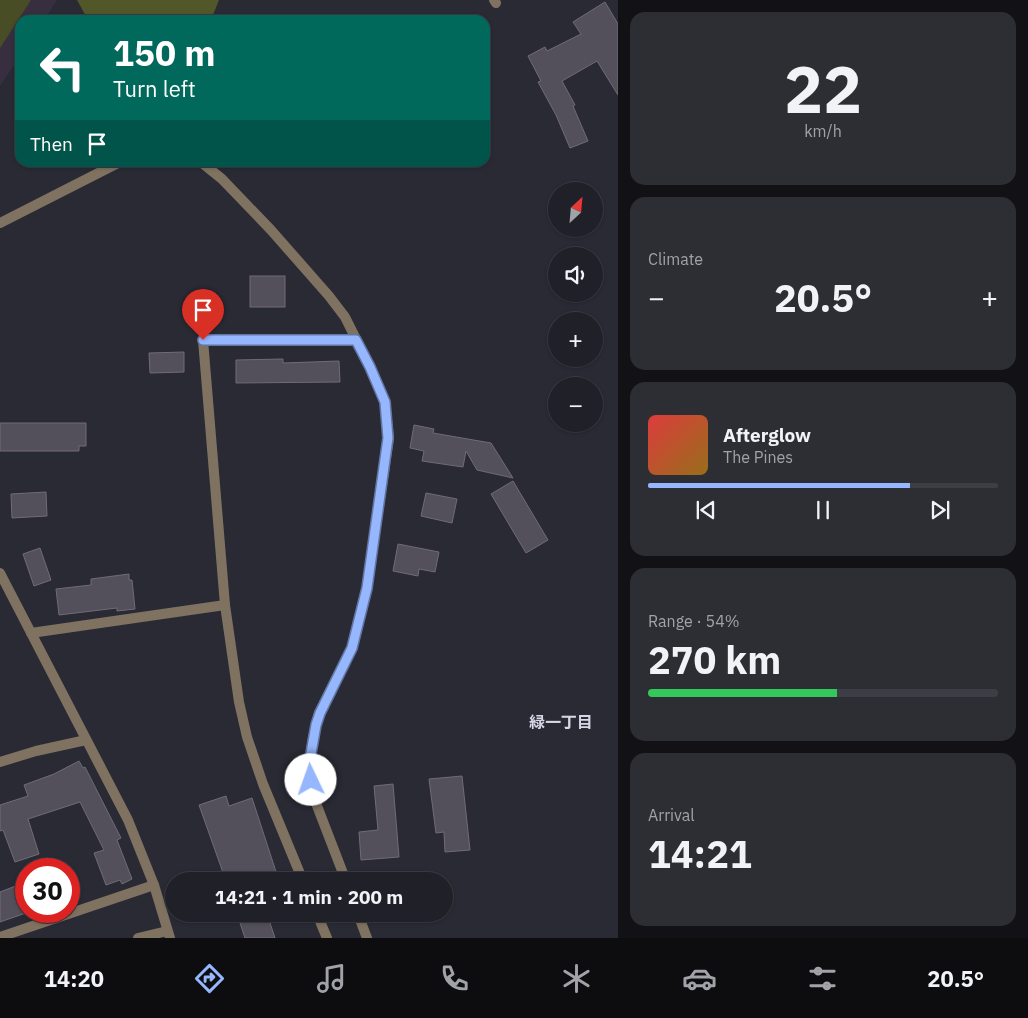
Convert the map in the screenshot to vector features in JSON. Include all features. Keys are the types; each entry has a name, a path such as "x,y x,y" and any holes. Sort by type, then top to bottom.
{"street":[{"path":"0,222 110,167"},
{"path":"207,167 222,179 272,230 330,296 345,317 385,402 388,438 367,588 352,648 320,713 313,737 310,759 314,798 343,872"},
{"path":"300,872 263,784 247,736 239,702 225,605 203,340 356,340"},
{"path":"0,573 128,820 154,885 168,934 138,938"},
{"path":"31,633 225,605"},
{"path":"0,762 36,751 86,740"},
{"path":"0,937 154,885"},
{"path":"320,922 327,938"},
{"path":"361,922 367,938"}],"shaded area":[{"path":"0,0 57,0 47,15 15,15 15,64 0,86"}],"green space":[{"path":"0,0 31,0 21,15 15,15 15,25 0,48"},
{"path":"77,0 219,0 213,15 85,15"}],"building":[{"path":"605,2 618,24 618,95 597,61 562,81 575,105 573,106 588,141 570,148 556,115 538,82 541,81 528,56 545,47 547,51 581,34 573,22"},
{"path":"250,276 285,276 285,307 250,307"},
{"path":"184,352 184,372 150,373 149,353"},
{"path":"283,359 283,363 339,361 340,382 236,383 236,360"},
{"path":"0,423 86,423 86,446 79,446 79,451 0,451"},
{"path":"414,425 434,429 433,433 491,443 513,478 477,470 466,451 463,467 422,461 424,451 410,448"},
{"path":"513,481 548,540 526,553 491,494"},
{"path":"46,492 47,516 12,518 11,494"},
{"path":"426,493 457,499 452,523 421,516"},
{"path":"398,544 439,552 435,572 419,569 418,576 393,571"},
{"path":"40,548 51,580 34,586 23,554"},
{"path":"129,574 129,580 132,580 135,609 117,611 117,608 59,615 56,589 91,585 91,579"},
{"path":"79,761 83,768 85,767 121,838 117,840 132,879 122,884 120,880 106,885 94,853 104,850 80,802 28,819 39,854 27,858 15,858 15,862 3,830 0,831 0,805 28,796 24,785 54,774"},
{"path":"462,776 470,850 445,852 444,832 436,833 429,779"},
{"path":"393,784 399,857 361,860 359,832 378,830 374,786"},
{"path":"226,796 229,806 252,798 276,872 223,872 199,805"},
{"path":"15,886 15,917 0,922 0,892"},
{"path":"240,922 270,922 275,938 245,938"}],"district":[{"name":"緑一丁目","path":"561,722"}],"route":[{"path":"203,340 356,340 385,402 388,438 367,588 352,648 316,725 310,759 311,780"}]}
